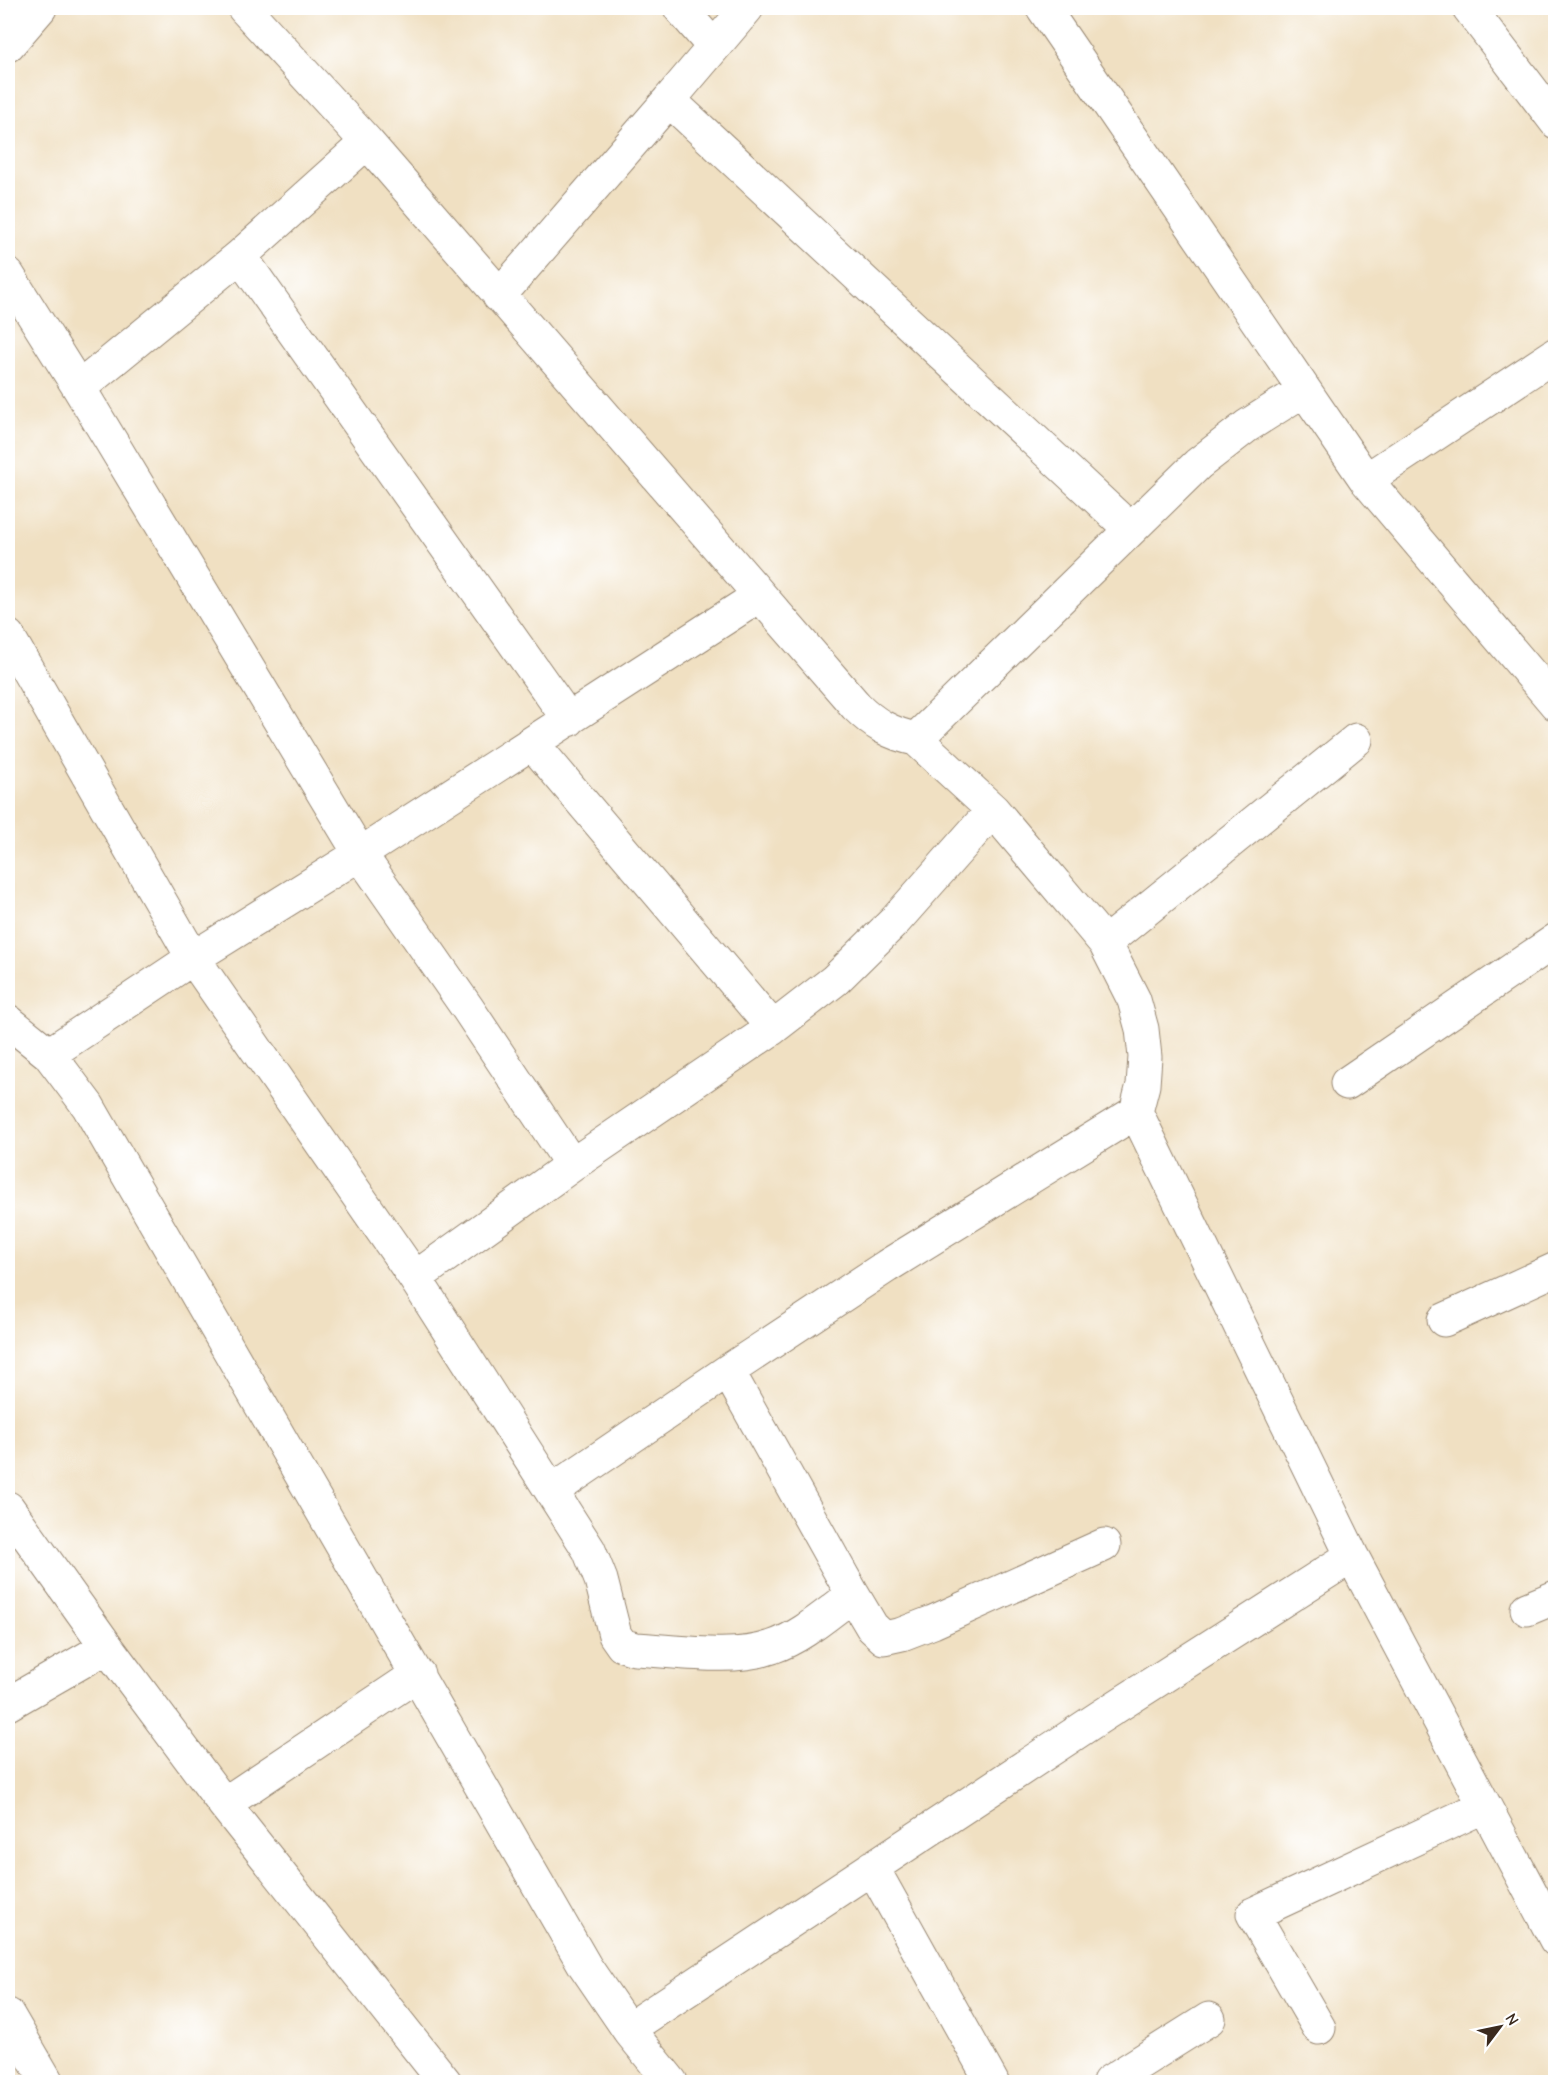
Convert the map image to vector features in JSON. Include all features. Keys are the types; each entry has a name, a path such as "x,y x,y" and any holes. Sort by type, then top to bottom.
{"street":[{"path":"8,45 40,8"},
{"path":"244,8 367,142 759,596 870,720 901,736 916,739 993,810 1105,943 1134,999 1142,1029 1145,1057 1143,1084 1136,1112 1352,1556 1485,1806 1546,1901 1556,1940"},
{"path":"680,8 713,46"},
{"path":"498,296 747,8"},
{"path":"1043,8 1366,480 1556,704"},
{"path":"1469,8 1556,122"},
{"path":"669,100 1130,529"},
{"path":"79,388 240,256 367,142"},
{"path":"240,256 569,720"},
{"path":"8,275 79,388 360,854 468,1009 572,1165"},
{"path":"1366,480 1556,354"},
{"path":"916,739 1198,464 1247,426 1304,390"},
{"path":"49,1054 193,958 360,854 759,596"},
{"path":"8,636 193,958 415,1278 553,1490 589,1550 601,1580 615,1635 622,1645 635,1649 734,1655 772,1647 805,1630 853,1595"},
{"path":"1105,943 1356,741"},
{"path":"532,743 773,1028"},
{"path":"415,1278 572,1165 773,1028 835,980 895,921 993,810"},
{"path":"1347,1083 1556,940"},
{"path":"8,1022 49,1054 88,1106 585,1966 628,2029 671,2082"},
{"path":"553,1490 887,1266 1136,1112"},
{"path":"1444,1320 1556,1269"},
{"path":"728,1371 853,1595 872,1627 884,1638 922,1626 1104,1545"},
{"path":"8,1508 107,1647 224,1804 445,2082"},
{"path":"628,2029 1100,1717 1352,1556"},
{"path":"8,1704 107,1647"},
{"path":"224,1804 418,1674"},
{"path":"1319,2028 1253,1914 1485,1806"},
{"path":"872,1867 992,2082"},
{"path":"8,2015 47,2082"},
{"path":"1109,2082 1209,2019"}]}
